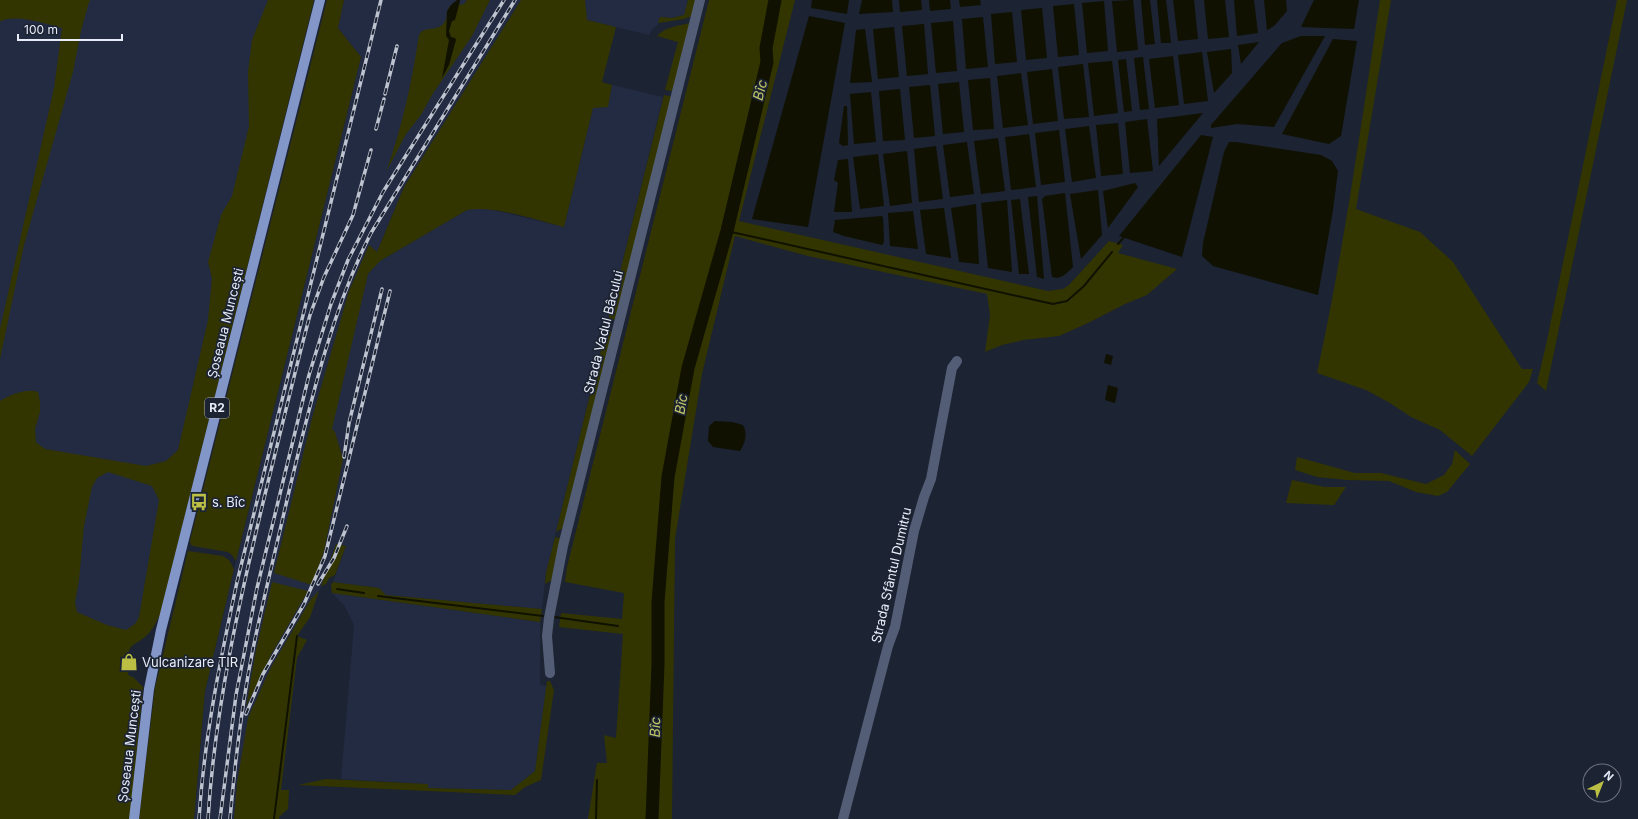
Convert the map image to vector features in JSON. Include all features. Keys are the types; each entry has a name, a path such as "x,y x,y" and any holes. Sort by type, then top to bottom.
{"main road":[{"name":"Șoseaua Muncești","path":"134,819 149,689 161,630 320,0"}],"street":[{"name":"Strada Vadul Bâcului","path":"550,672 548,636 549,618 563,546 700,0"},
{"name":"Strada Sfântul Dumitru","path":"843,819 888,646 895,627 914,531 931,479 952,368 957,361"}],"shaded area":[{"path":"0,0 280,0 147,600 136,629 0,666"},
{"path":"0,0 91,0 89,2 81,31 73,72 24,245 0,359 0,329 54,88 62,28 21,19 5,20 0,22"},
{"path":"268,0 314,0 160,615 150,632 133,645 128,654 126,666 129,666 128,675 133,677 143,687 130,819 0,819 0,401 13,394 28,391 38,392 40,412 35,429 36,442 45,449 146,466 166,461 178,450 208,320 212,278 208,262 221,215 232,196 249,126 248,72 252,40","holes":["108,472 152,486 159,500 139,617 135,624 126,630 107,625 77,612 75,602 79,580 84,526 92,487 97,478"]},
{"path":"327,0 344,0 338,28 361,57 236,561 228,552 193,546 191,545 190,541"},
{"path":"344,0 521,0 404,187 377,252 380,261 467,210 478,208 493,210 564,227 593,108 608,106 612,85 663,97 546,573 542,609 385,595 379,588 333,582 346,546 336,544 310,617 285,653 247,819 194,819 205,691 361,57 338,28"},
{"path":"457,0 460,1 455,20 452,21 449,31 451,37 455,38 456,40 449,65 442,78 449,40 446,36 447,11"},
{"path":"467,0 490,0 472,36 432,95 421,115 406,134 386,172 406,104 419,35 424,30 436,28 442,25 445,21 449,7 464,4"},
{"path":"521,0 585,0 587,20 616,27 602,82 612,85 608,107 593,108 564,227 502,211 478,209 467,210 380,261 368,274 332,429 335,432 343,459 324,551 312,585 274,573 312,418 349,291 369,245 377,252 404,187"},
{"path":"585,0 688,0 684,15 672,18 660,17 658,24 649,35 587,20"},
{"path":"688,0 697,0 692,16 684,19 658,23 660,17 672,18 684,15"},
{"path":"709,0 795,0 739,221 1048,291 1063,289 1069,285 1109,241 1123,245 1118,253 1177,269 1147,295 1059,336 1023,340 1002,345 985,352 990,315 987,294 808,256 735,236 702,374 675,539 672,819 588,819 597,763 607,763 604,735 616,738 623,634 559,627 561,613 622,619 624,593 565,582 567,567"},
{"path":"812,0 849,0 847,14 811,8"},
{"path":"862,0 892,0 893,12 859,14"},
{"path":"899,0 921,0 922,10 900,12"},
{"path":"929,0 950,0 951,9 930,11"},
{"path":"959,0 980,0 981,5 960,7"},
{"path":"1133,0 1138,50 1117,52 1112,1"},
{"path":"1141,0 1150,0 1155,44 1145,45"},
{"path":"1157,0 1166,0 1171,43 1161,43"},
{"path":"1173,0 1194,0 1198,39 1178,41"},
{"path":"1204,0 1225,0 1229,37 1208,39"},
{"path":"1234,0 1254,0 1258,33 1237,36"},
{"path":"1264,0 1286,0 1287,11 1274,26 1267,30"},
{"path":"1314,0 1359,0 1354,29 1301,27"},
{"path":"1380,0 1391,0 1356,209 1420,232 1453,262 1522,369 1533,369 1529,382 1472,456 1440,430 1411,417 1390,403 1366,390 1317,373 1344,234"},
{"path":"1617,0 1627,0 1546,391 1537,383"},
{"path":"1104,1 1108,51 1087,53 1082,3"},
{"path":"1074,4 1079,55 1058,57 1053,6"},
{"path":"1042,8 1047,58 1026,60 1021,10"},
{"path":"1012,12 1017,62 995,64 991,14"},
{"path":"809,16 845,23 808,227 752,219"},
{"path":"983,17 988,67 966,69 962,19"},
{"path":"953,21 957,71 936,73 931,23"},
{"path":"690,23 674,90 665,90 678,42 657,36 668,29"},
{"path":"924,24 928,74 907,76 902,26"},
{"path":"894,27 899,77 878,79 873,29"},
{"path":"865,29 872,82 850,83 856,30"},
{"path":"1301,36 1325,36 1274,127 1237,124 1211,128 1211,125 1282,43"},
{"path":"1333,39 1357,41 1341,136 1329,144 1282,134"},
{"path":"1259,42 1241,64 1238,45"},
{"path":"1231,49 1232,73 1214,93 1207,52"},
{"path":"1202,52 1208,101 1184,104 1178,55"},
{"path":"1173,56 1179,105 1155,108 1149,59"},
{"path":"1143,57 1149,109 1140,110 1134,58"},
{"path":"1126,59 1132,111 1124,112 1118,60"},
{"path":"1112,61 1118,113 1094,116 1088,63"},
{"path":"1083,64 1089,117 1064,119 1058,67"},
{"path":"1052,69 1058,121 1033,124 1027,72"},
{"path":"1021,73 1028,125 1003,128 997,76"},
{"path":"990,78 994,129 973,130 968,80"},
{"path":"959,82 964,132 943,134 938,84"},
{"path":"930,85 935,136 914,138 909,87"},
{"path":"900,89 905,140 883,141 879,91"},
{"path":"871,92 876,142 854,144 850,94"},
{"path":"664,95 673,97 618,316 612,321 608,320"},
{"path":"844,106 847,106 848,145 843,146 839,143"},
{"path":"1203,113 1159,166 1157,119"},
{"path":"1147,119 1153,171 1130,173 1125,122"},
{"path":"1118,123 1123,174 1101,176 1096,125"},
{"path":"1089,126 1096,178 1072,182 1065,129"},
{"path":"1059,130 1065,182 1041,185 1035,133"},
{"path":"1029,134 1036,187 1011,190 1005,137"},
{"path":"1201,135 1213,137 1182,257 1119,236"},
{"path":"998,138 1005,191 981,194 974,141"},
{"path":"967,142 974,194 950,197 943,145"},
{"path":"1229,142 1321,155 1332,161 1338,171 1333,210 1318,295 1213,266 1202,256 1203,243 1224,152"},
{"path":"936,146 943,199 919,202 914,149"},
{"path":"907,151 912,203 890,206 883,154"},
{"path":"878,154 884,206 860,209 853,157"},
{"path":"848,159 852,212 834,212 838,183 834,180 838,160"},
{"path":"1135,183 1138,187 1108,228 1103,191"},
{"path":"1098,190 1102,235 1081,259 1070,194"},
{"path":"1065,193 1073,267 1064,275 1055,278 1052,277 1042,199 1045,196"},
{"path":"1037,196 1044,279 1037,277 1028,197"},
{"path":"1020,199 1029,274 1019,274 1011,200"},
{"path":"1007,200 1012,272 988,268 981,203"},
{"path":"976,204 979,264 959,262 951,208"},
{"path":"944,208 951,258 926,254 920,210"},
{"path":"913,211 918,249 890,246 888,213"},
{"path":"883,217 884,242 882,245 833,232 835,220"},
{"path":"607,326 610,329 612,336 563,528 556,532"},
{"path":"1106,354 1113,356 1111,365 1104,363"},
{"path":"1108,385 1118,388 1115,403 1105,400"},
{"path":"715,421 732,422 743,425 745,428 745,438 740,451 713,447 708,441 709,426"},
{"path":"1455,450 1470,464 1447,492 1438,496 1416,492 1389,481 1347,480 1317,477 1295,470 1297,457 1355,473 1381,473 1426,484 1444,475 1452,464"},
{"path":"1292,480 1325,487 1346,487 1334,505 1286,503"},
{"path":"555,537 561,538 552,580 545,584 546,573"},
{"path":"336,544 346,546 335,575 329,578 326,584 321,586"},
{"path":"188,551 223,556 229,560 234,569 205,691 194,819 139,819 155,688"},
{"path":"272,582 308,591 272,653 246,707 256,650"},
{"path":"333,582 379,588 386,595 542,609 540,622 332,593 331,585"},
{"path":"319,591 310,617 297,636 307,640 297,658 281,790 289,790 288,809 279,817 279,819 234,819 237,783 248,718 270,669 311,599"},
{"path":"332,593 540,622 540,685 547,686 535,771 511,790 427,788 427,784 341,779 354,625 344,605"},
{"path":"547,681 550,681 554,690 541,780 525,787 515,795 298,785 326,779 428,784 428,788 511,790 535,771"}],"waterway":[{"name":"Bîc","path":"652,819 658,664 658,602 668,477 688,368 727,231 767,62 766,48 775,0"},
{"path":"727,231 1053,304 1067,301 1084,286 1112,252"},
{"path":"1118,244 1125,236"},
{"path":"337,589 364,593"},
{"path":"378,596 543,616"},
{"path":"554,617 618,626"},
{"path":"274,819 297,636"},
{"path":"596,819 597,780"}],"railway":[{"path":"199,819 201,789 209,730 237,582 381,0"},
{"path":"220,819 236,695 257,588 309,375 331,304 348,260 383,192 504,0"},
{"path":"230,819 239,732 254,644 306,422 333,325 344,294 371,233 515,0"},
{"path":"385,94 397,46"},
{"path":"376,129 384,99"},
{"path":"208,819 211,776 230,649 268,482 310,315 324,277 353,215 371,150"},
{"path":"344,457 349,423 382,289"},
{"path":"246,714 263,674 304,604 325,556 390,291"},
{"path":"318,584 334,558 347,526"}],"place":[{"name":"s. Bîc","path":"199,502"},
{"name":"Vulcanizare TIR","path":"129,662"}]}
